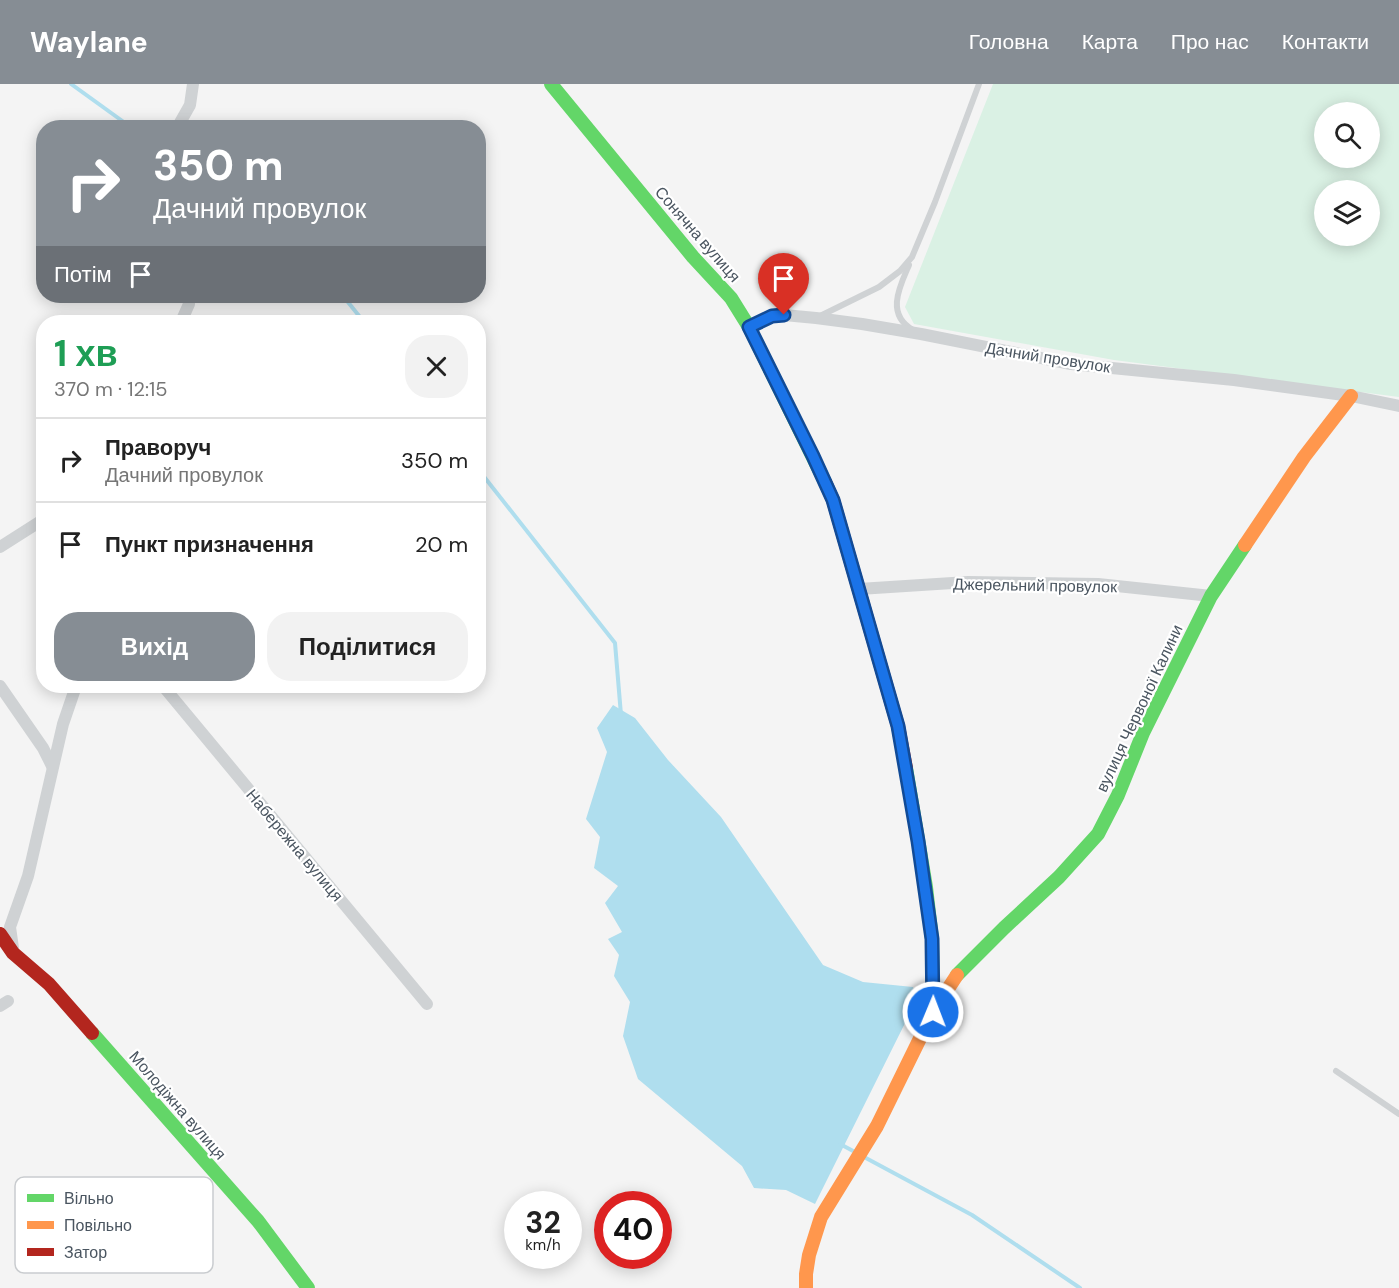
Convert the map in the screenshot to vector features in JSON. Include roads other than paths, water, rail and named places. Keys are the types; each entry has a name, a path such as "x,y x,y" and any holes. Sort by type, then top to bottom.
{"street":[{"path":"182,120 190,105 193,84"},
{"name":"Сонячна вулиця","path":"551,84 693,257 731,298 749,327 833,500 898,726 926,887 932,939 933,1012"},
{"name":"Дачний провулок","path":"749,327 772,316 816,318 921,334 1071,364 1234,380 1351,396 1399,406"},
{"name":"вулиця Червоної Калини","path":"806,1288 809,1255 821,1218 877,1126 933,1012 955,977 1059,877 1098,834 1118,795 1143,733 1211,596 1304,457 1351,396"},
{"path":"0,547 36,524"},
{"name":"Джерельний провулок","path":"859,589 968,582 1098,584 1211,596"},
{"path":"0,687 43,748 52,766"},
{"path":"13,953 10,927 28,876 52,766 74,693"},
{"name":"Набережна вулиця","path":"169,693 427,1004"},
{"name":"Молодіжна вулиця","path":"0,934 13,953 49,984 250,1212 308,1288"}],"lane":[{"path":"921,334 908,328 900,318 896,307 897,294 980,84"},
{"path":"816,318 879,287 900,271 912,257"},
{"path":"1336,1071 1399,1114"}],"water":[{"path":"613,705 635,718 668,760 721,817 823,965 863,982 913,987 917,999 815,1204 786,1190 754,1188 742,1166 638,1079 623,1036 630,1002 614,976 619,955 608,939 622,932 605,903 618,886 594,868 600,837 586,819 607,752 597,728"}],"waterway":[{"path":"71,84 121,120"},
{"path":"349,303 358,315"},
{"path":"486,479 615,643 621,715"},
{"path":"840,1144 855,1152"},
{"path":"864,1157 972,1215 1080,1288"}]}
